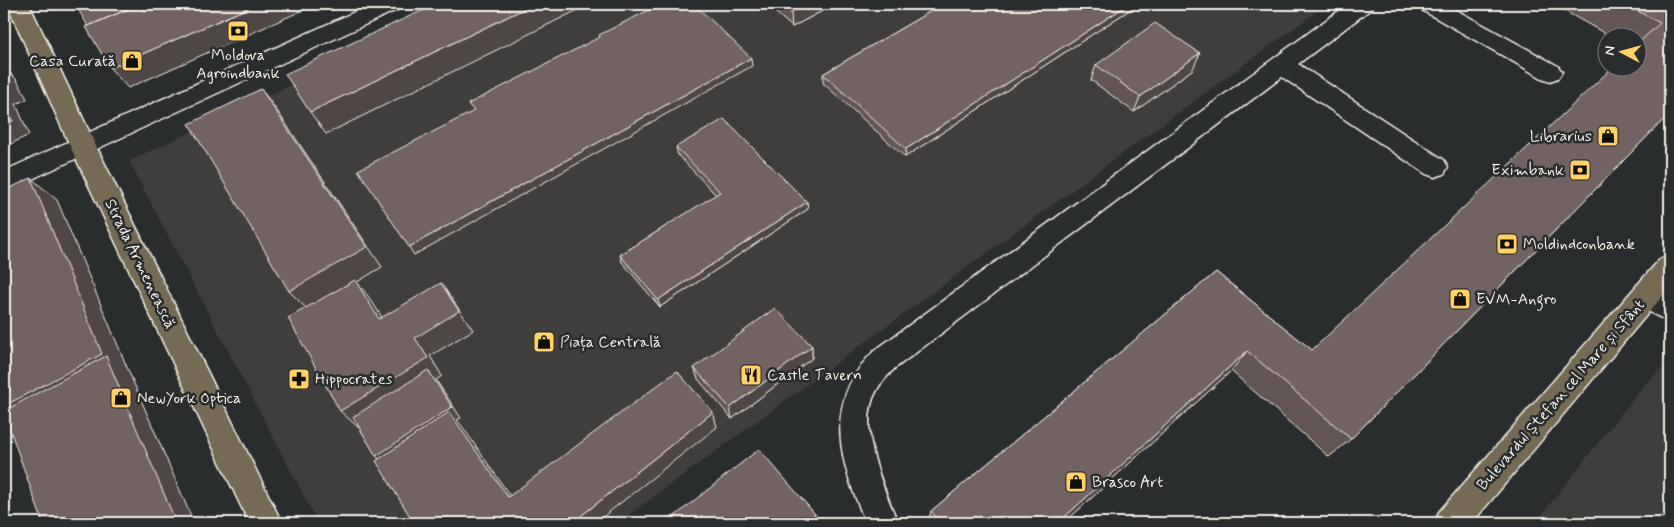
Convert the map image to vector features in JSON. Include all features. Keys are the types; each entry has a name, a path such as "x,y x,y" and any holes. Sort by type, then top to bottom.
{"main road":[{"name":"Strada Armenească","path":"18,4 83,146 266,523"},
{"name":"Bulevardul Ștefan cel Mare și Sfânt","path":"1451,523 1659,302 1670,266"}],"street":[{"path":"4,182 390,4"},
{"path":"882,523 865,485 858,450 855,413 864,383 884,360 1363,4"},
{"path":"1428,4 1550,72"},
{"path":"1282,65 1435,167"}],"shaded area":[{"name":"Piața Centrală","path":"463,4 1327,4 618,523 318,523 129,161"},
{"path":"1670,360 1670,523 1535,523 1643,386"}],"building":[{"path":"75,4 140,4 88,26"},
{"path":"140,4 144,11 160,4 257,4 110,68 86,27"},
{"path":"436,4 534,4 310,112 285,74"},
{"path":"661,4 694,4 751,58 409,247 358,170 474,111 468,104"},
{"path":"782,4 807,4 791,12"},
{"path":"943,4 1129,4 906,149 823,74"},
{"path":"1625,4 1670,4 1670,113 1351,439 1247,351 1058,523 941,523 931,511 1216,272 1312,350 1601,78 1646,78 1646,36 1660,23"},
{"path":"1155,23 1200,53 1140,97 1096,65"},
{"path":"4,70 11,84 4,87"},
{"path":"261,89 367,247 289,291 189,124"},
{"path":"4,100 13,121 4,125"},
{"path":"724,119 807,202 658,300 620,255 720,192 676,147"},
{"path":"31,178 102,354 4,406 4,191"},
{"path":"355,280 379,319 441,283 459,311 415,338 428,358 340,411 288,318"},
{"path":"775,308 812,346 730,408 694,368"},
{"path":"106,356 175,520 170,523 43,523 4,411"},
{"path":"428,370 452,407 376,456 353,417"},
{"path":"677,371 713,412 572,523 414,523 376,461 449,412 508,497"},
{"path":"759,449 815,514 804,523 666,523"},
{"path":"815,517 820,523 808,523"}],"place":[{"name":"Moldova Agroindbank","path":"238,31"},
{"name":"Casa Curată","path":"132,61"},
{"name":"Librarius","path":"1608,136"},
{"name":"Eximbank","path":"1580,170"},
{"name":"Moldindconbank","path":"1507,244"},
{"name":"EVM-Angro","path":"1460,299"},
{"name":"Piața Centrală","path":"544,342"},
{"name":"Castle Tavern","path":"751,375"},
{"name":"Hippocrates","path":"299,379"},
{"name":"NewYork Optica","path":"121,398"},
{"name":"Brasco Art","path":"1076,482"}]}
